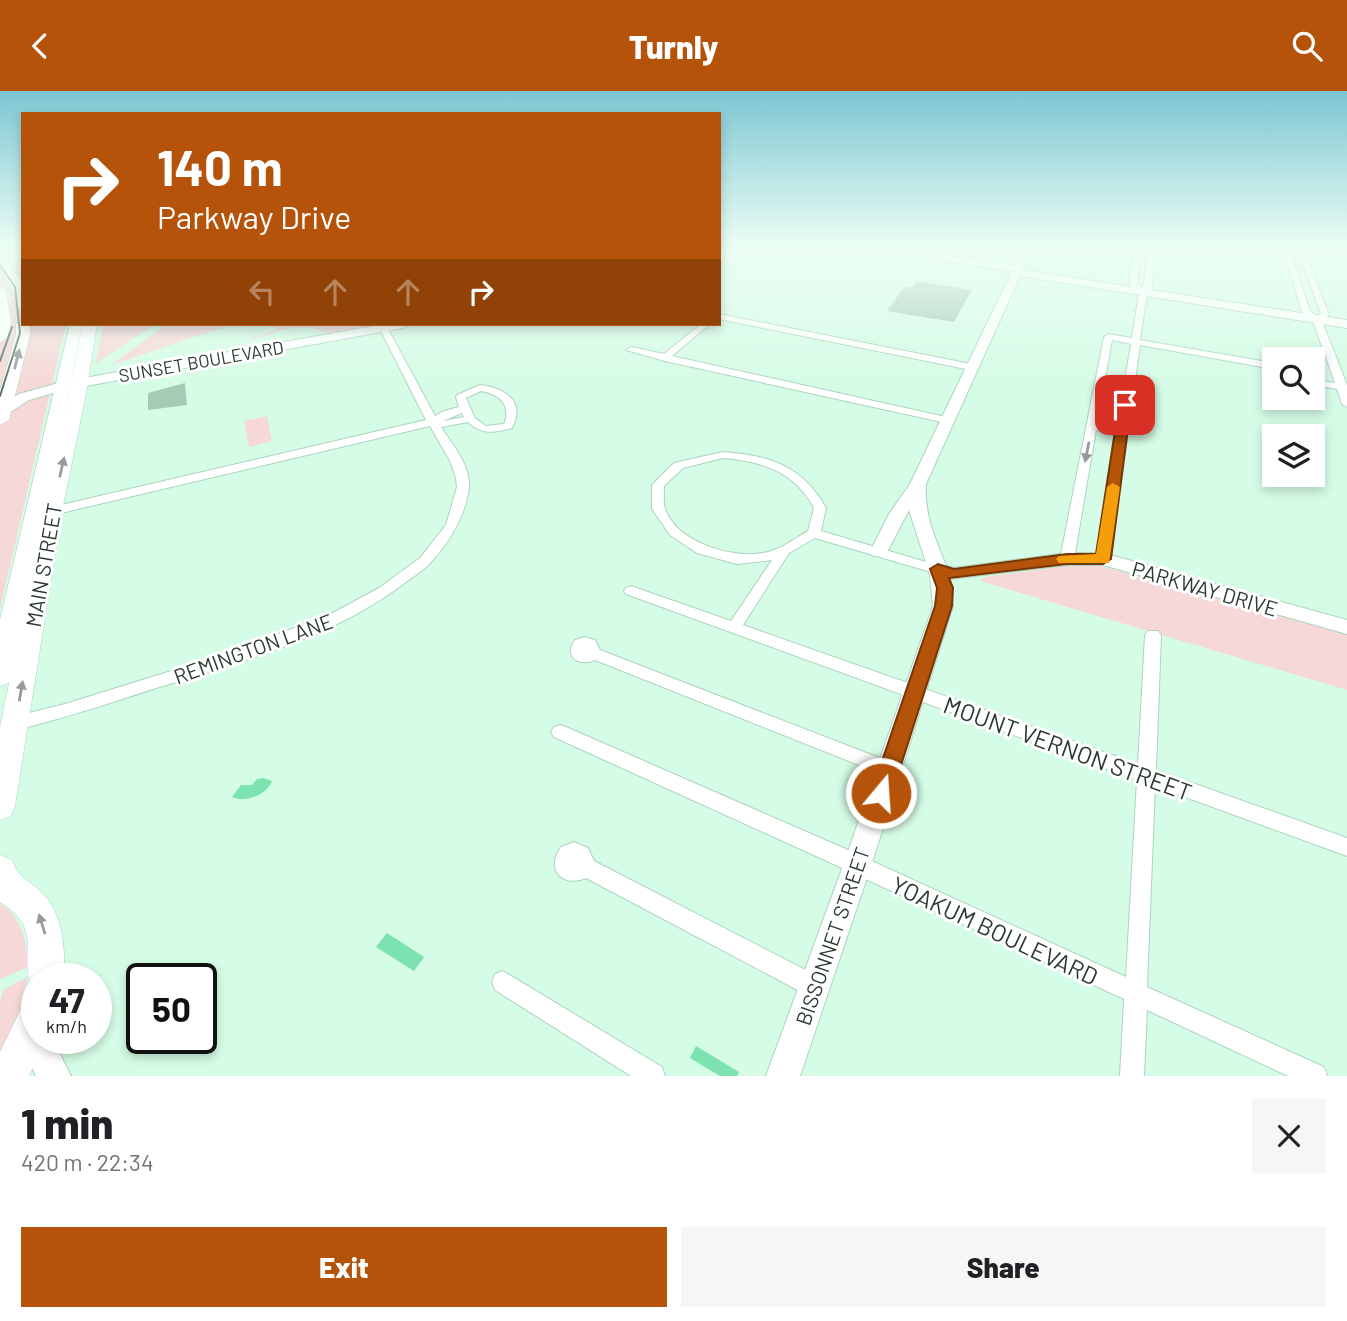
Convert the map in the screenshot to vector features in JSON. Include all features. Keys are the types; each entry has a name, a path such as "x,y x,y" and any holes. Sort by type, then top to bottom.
{"main road":[{"path":"0,295 4,323 0,338"},
{"name":"BISSONNET STREET","path":"783,1076 857,866 943,606 945,588 919,526 915,505 918,484 1005,295"},
{"path":"1161,295 1347,324"},
{"path":"2,415 23,326"},
{"name":"MAIN STREET","path":"71,384 75,326"},
{"name":"MAIN STREET","path":"0,676 43,513 71,384 89,326"},
{"name":"SUNSET BOULEVARD","path":"2,415 24,397 71,384 390,326"},
{"path":"879,552 898,514 918,484"},
{"name":"MAIN STREET","path":"0,806 15,723 43,513"},
{"name":"PARKWAY DRIVE","path":"938,569 954,574 1067,559 1103,559 1347,627"},
{"path":"2,881 24,896 38,911 46,939 46,963"},
{"path":"9,1076 21,1051"},
{"path":"46,1054 54,1076"}],"street":[{"path":"1103,559 1143,295"},
{"path":"1301,295 1306,312 1317,320 1343,383 1347,404"},
{"path":"1317,320 1325,315 1318,295"},
{"path":"721,316 971,367"},
{"path":"665,358 704,326"},
{"name":"REMINGTON LANE","path":"15,723 220,663 294,637 342,616 397,582 424,561 456,518 462,498 461,472 383,327"},
{"path":"1067,559 1108,341 1262,373"},
{"path":"1134,346 1262,364"},
{"path":"631,349 946,421"},
{"path":"1325,377 1343,383"},
{"path":"1325,382 1343,383"},
{"path":"480,388 499,392 513,408 508,426 499,429 479,429 467,414 461,397 480,388"},
{"path":"43,513 433,422 444,424 467,414"},
{"path":"1092,426 1121,432"},
{"path":"723,455 760,459 782,468 810,490 820,508 814,533 799,546 783,554 732,558 702,551 687,544 675,535 662,517 657,504 659,484 670,470 698,459 723,455"},
{"path":"814,533 938,569"},
{"path":"734,628 783,554"},
{"name":"MOUNT VERNON STREET","path":"631,591 1347,847"},
{"path":"1132,1076 1153,635"},
{"path":"593,653 889,769"},
{"name":"YOAKUM BOULEVARD","path":"560,732 1315,1076"},
{"path":"583,866 815,987"},
{"path":"503,982 653,1076"}],"shaded area":[{"path":"0,295 21,295 21,326 66,326 0,609"},
{"path":"103,326 152,326 96,363"},
{"path":"164,326 227,326 111,365"},
{"path":"274,326 368,326 329,333 308,327 289,328 245,342 279,329"},
{"path":"267,416 272,441 249,447 244,421"},
{"path":"1089,563 1347,633 1347,690 980,581 984,577"},
{"path":"257,779 272,781 261,794 243,799 232,797 241,785 252,785"},
{"path":"0,903 14,916 22,931 28,963 21,963 21,970 0,979"},
{"path":"387,933 424,957 414,971 376,947"},
{"path":"21,980 20,1009 0,1055 0,1002 3,990"},
{"path":"696,1046 739,1072 737,1076 720,1076 690,1058"}],"building":[{"path":"898,295 969,295 954,322 887,311"},
{"path":"185,383 187,405 148,410 148,393"}],"tram line":[{"path":"0,396 20,333 16,295"},
{"path":"0,361 12,327"}],"slow traffic":[{"path":"1064,559 1103,559 1113,487"}],"route":[{"path":"881,793 943,606 945,588 938,569 954,574 1067,559 1103,559 1125,405"}]}
